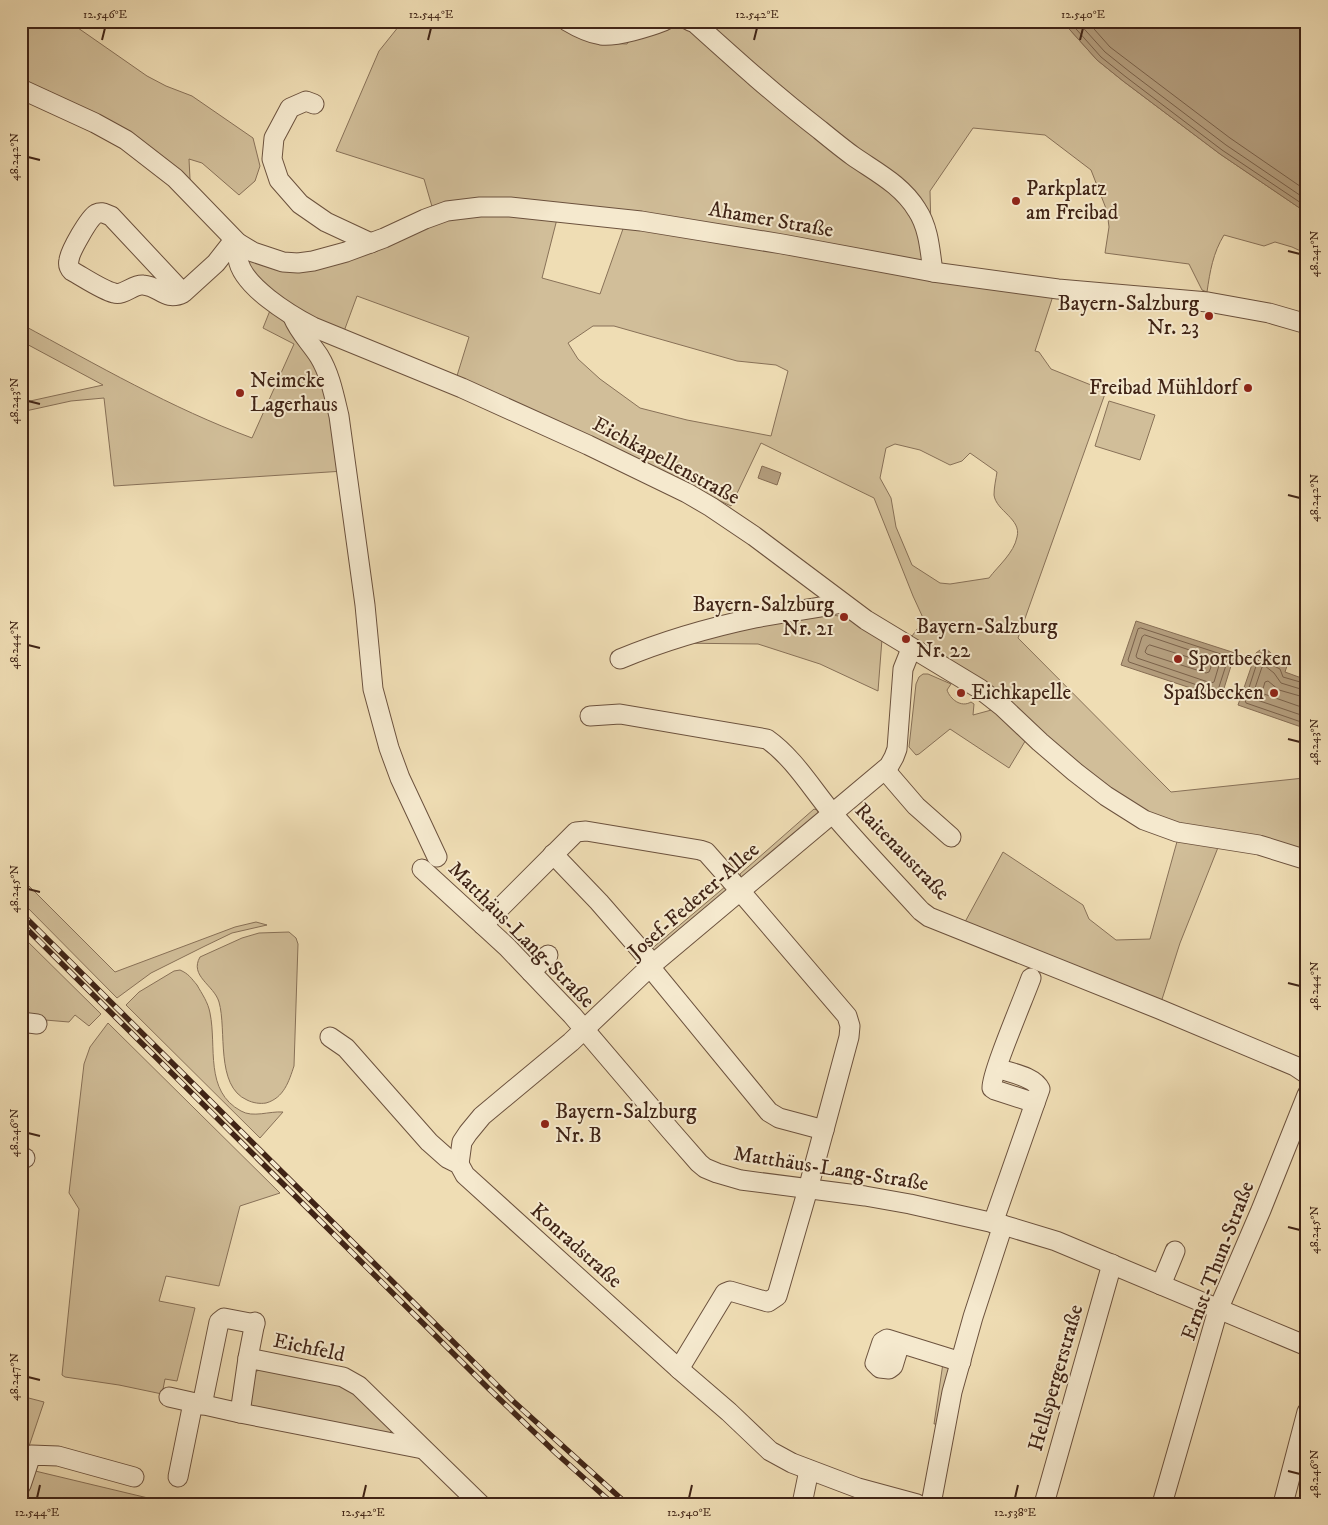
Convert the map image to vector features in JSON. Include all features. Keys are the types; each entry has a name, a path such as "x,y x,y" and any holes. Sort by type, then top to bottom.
{"street":[{"path":"567,21 588,32 603,35 650,27 664,21"},
{"path":"690,21 818,129 852,155 888,178 904,194 916,208 923,221 928,235 932,272"},
{"path":"21,89 95,123 142,151 175,178 236,241 216,263 183,292 175,297 140,284 123,293 114,293 72,271 69,267 69,259 90,219 103,212 111,216 183,292"},
{"path":"314,104 306,100 290,108 274,138 272,159 279,180 300,204 320,218 371,243"},
{"name":"Ahamer Straße","path":"236,241 254,252 272,259 298,263 346,252 448,211 480,207 510,207 641,221 782,244 932,272 1058,288 1208,302 1269,313 1307,324"},
{"name":"Eichkapellenstraße","path":"236,241 238,259 243,272 264,295 293,317 462,388 687,493 730,520 842,603 911,649 980,689 1003,707 1075,772 1106,796 1144,820 1177,832 1259,845 1307,860"},
{"path":"293,317 298,328 318,355 326,370 339,416 365,605 373,689 389,748 400,778 437,858"},
{"path":"620,659 709,630 756,618 842,603"},
{"name":"Josef-Federer-Allee","path":"459,1164 462,1142 482,1116 584,1029 652,966 739,890 885,770 894,757 896,749 903,669 911,649"},
{"name":"Raitenaustraße","path":"590,716 620,714 767,739 792,763 833,814 929,917 1164,1011 1295,1066 1307,1074"},
{"path":"885,770 916,806 951,837"},
{"path":"483,925 576,832 586,831 700,850 706,852 847,1016 850,1026 849,1038 808,1189 776,1296 768,1302 730,1291 725,1293 679,1369"},
{"path":"553,854 599,902 769,1112 780,1118 824,1130"},
{"name":"Matthäus-Lang-Straße","path":"422,869 531,972 584,1029 698,1163 705,1168 741,1180 865,1196 910,1204 998,1224 1056,1241 1307,1346"},
{"path":"531,972 548,956"},
{"path":"931,1504 952,1392 998,1224 1034,1103 1040,1089 1038,1084 1032,1080 997,1068 1031,978"},
{"name":"Konradstraße","path":"330,1037 346,1048 428,1142 447,1158 459,1164 465,1175 770,1451 792,1463 858,1488 917,1504"},
{"name":"Ernst-Thun-Straße","path":"1162,1504 1218,1310 1261,1210 1307,1094"},
{"path":"1161,1285 1175,1251"},
{"name":"Hellspergerstraße","path":"1044,1504 1112,1264"},
{"name":"Eichfeld","path":"198,1404 219,1322 224,1318 255,1323 240,1413"},
{"path":"900,1343 961,1362"},
{"name":"Eichfeld","path":"248,1358 352,1380 480,1504"},
{"path":"169,1397 423,1449"},
{"path":"178,1477 198,1404"},
{"path":"1283,1504 1307,1412"},
{"path":"21,1485 31,1455 58,1456 134,1477"},
{"path":"802,1504 809,1470"}],"shaded area":[{"path":"21,21 68,21 147,76 192,96 253,138 260,166 255,181 239,195 202,163 189,159 190,179 195,192 21,85"},
{"path":"403,21 557,21 601,43 627,44 643,21 1062,21 1097,60 1123,81 1220,154 1307,213 1307,254 1275,242 1264,246 1224,235 1212,262 1207,292 1202,290 1189,264 1105,253 1109,227 1107,211 1091,170 1045,135 973,128 930,191 931,229 936,263 753,233 433,210 424,179 336,151 379,51"},
{"path":"480,212 557,219 542,278 600,294 624,226 1052,296 1035,351 1039,352 1051,369 1106,391 1018,638 1171,792 1307,779 1307,851 1169,822 1128,803 909,640 924,620 874,498 761,443 731,506 456,379 469,337 357,296 343,334 264,290 246,261 249,259 272,267 457,215","holes":["593,326 614,326 737,361 776,365 788,371 771,436 687,420 640,408 600,379 578,359 568,343","895,444 920,450 950,465 962,461 970,453 997,472 994,492 996,501 1016,525 1018,531 1013,548 989,578 950,584 940,583 912,565 896,527 891,498 880,478 886,448"]},
{"path":"271,308 293,328 316,358 344,471 114,486 104,398 71,401 21,412 21,403 103,385 21,341 21,324 163,400 252,438 294,344 263,328"},
{"path":"1109,401 1155,415 1140,460 1095,446"},
{"path":"808,614 847,617 882,639 878,691 820,664 758,644 672,643"},
{"path":"923,674 928,674 951,684 947,690 951,697 956,702 967,704 971,702 974,704 973,715 995,709 1027,738 1009,768 950,729 916,755 909,747 916,684 919,677"},
{"path":"814,809 819,814 747,879 741,877 740,874"},
{"path":"1178,838 1219,845 1180,943 1157,1015 959,933 1003,852 1083,905 1089,919 1116,940 1150,939"},
{"path":"21,878 115,972 235,927 256,922 267,925 232,933 205,946 151,973 117,998 21,901"},
{"path":"726,886 727,890 656,957 649,951"},
{"path":"289,932 296,938 298,944 294,1066 285,1088 277,1097 266,1103 254,1103 237,1093 230,1083 224,1056 219,1002 200,975 197,964 200,957 242,938 259,933"},
{"path":"21,935 101,1014 89,1026 75,1015 69,1022 21,1018"},
{"path":"180,970 188,975 197,985 208,1005 212,1026 214,1067 222,1092 229,1102 241,1111 251,1114 283,1112 260,1138 126,1005 139,992 174,971"},
{"path":"108,1023 280,1193 240,1206 219,1286 166,1276 159,1301 195,1308 177,1381 165,1379 162,1394 62,1375 79,1209 69,1193 84,1064 90,1047"},
{"path":"943,1363 950,1367 939,1424 934,1424"},
{"path":"263,1367 348,1388 391,1431 390,1433 250,1409 254,1373"},
{"path":"21,1396 44,1402 22,1467 21,1467"},
{"path":"31,1470 173,1504 21,1504"}],"water":[{"path":"1062,21 1307,21 1307,213 1220,154 1123,81 1097,60"},
{"path":"762,466 781,473 777,485 758,478"},
{"name":"Sportbecken","path":"1136,621 1235,653 1221,698 1121,665"},
{"name":"Spaßbecken","path":"1260,650 1269,651 1277,662 1287,666 1285,672 1307,680 1307,729 1238,705 1256,653"}],"railway":[{"path":"21,913 513,1401 627,1504"},
{"path":"21,923 488,1388 613,1504"}],"place":[{"name":"Parkplatz am Freibad","path":"1016,201"},
{"name":"Bayern-Salzburg Nr. 23","path":"1209,316"},
{"name":"Freibad Mühldorf","path":"1248,388"},
{"name":"Neimcke Lagerhaus","path":"240,393"},
{"name":"Bayern-Salzburg Nr. 21","path":"844,617"},
{"name":"Bayern-Salzburg Nr. 22","path":"906,639"},
{"name":"Sportbecken","path":"1178,659"},
{"name":"Eichkapelle","path":"961,693"},
{"name":"Spaßbecken","path":"1274,693"},
{"name":"Bayern-Salzburg Nr. B","path":"545,1124"}]}
